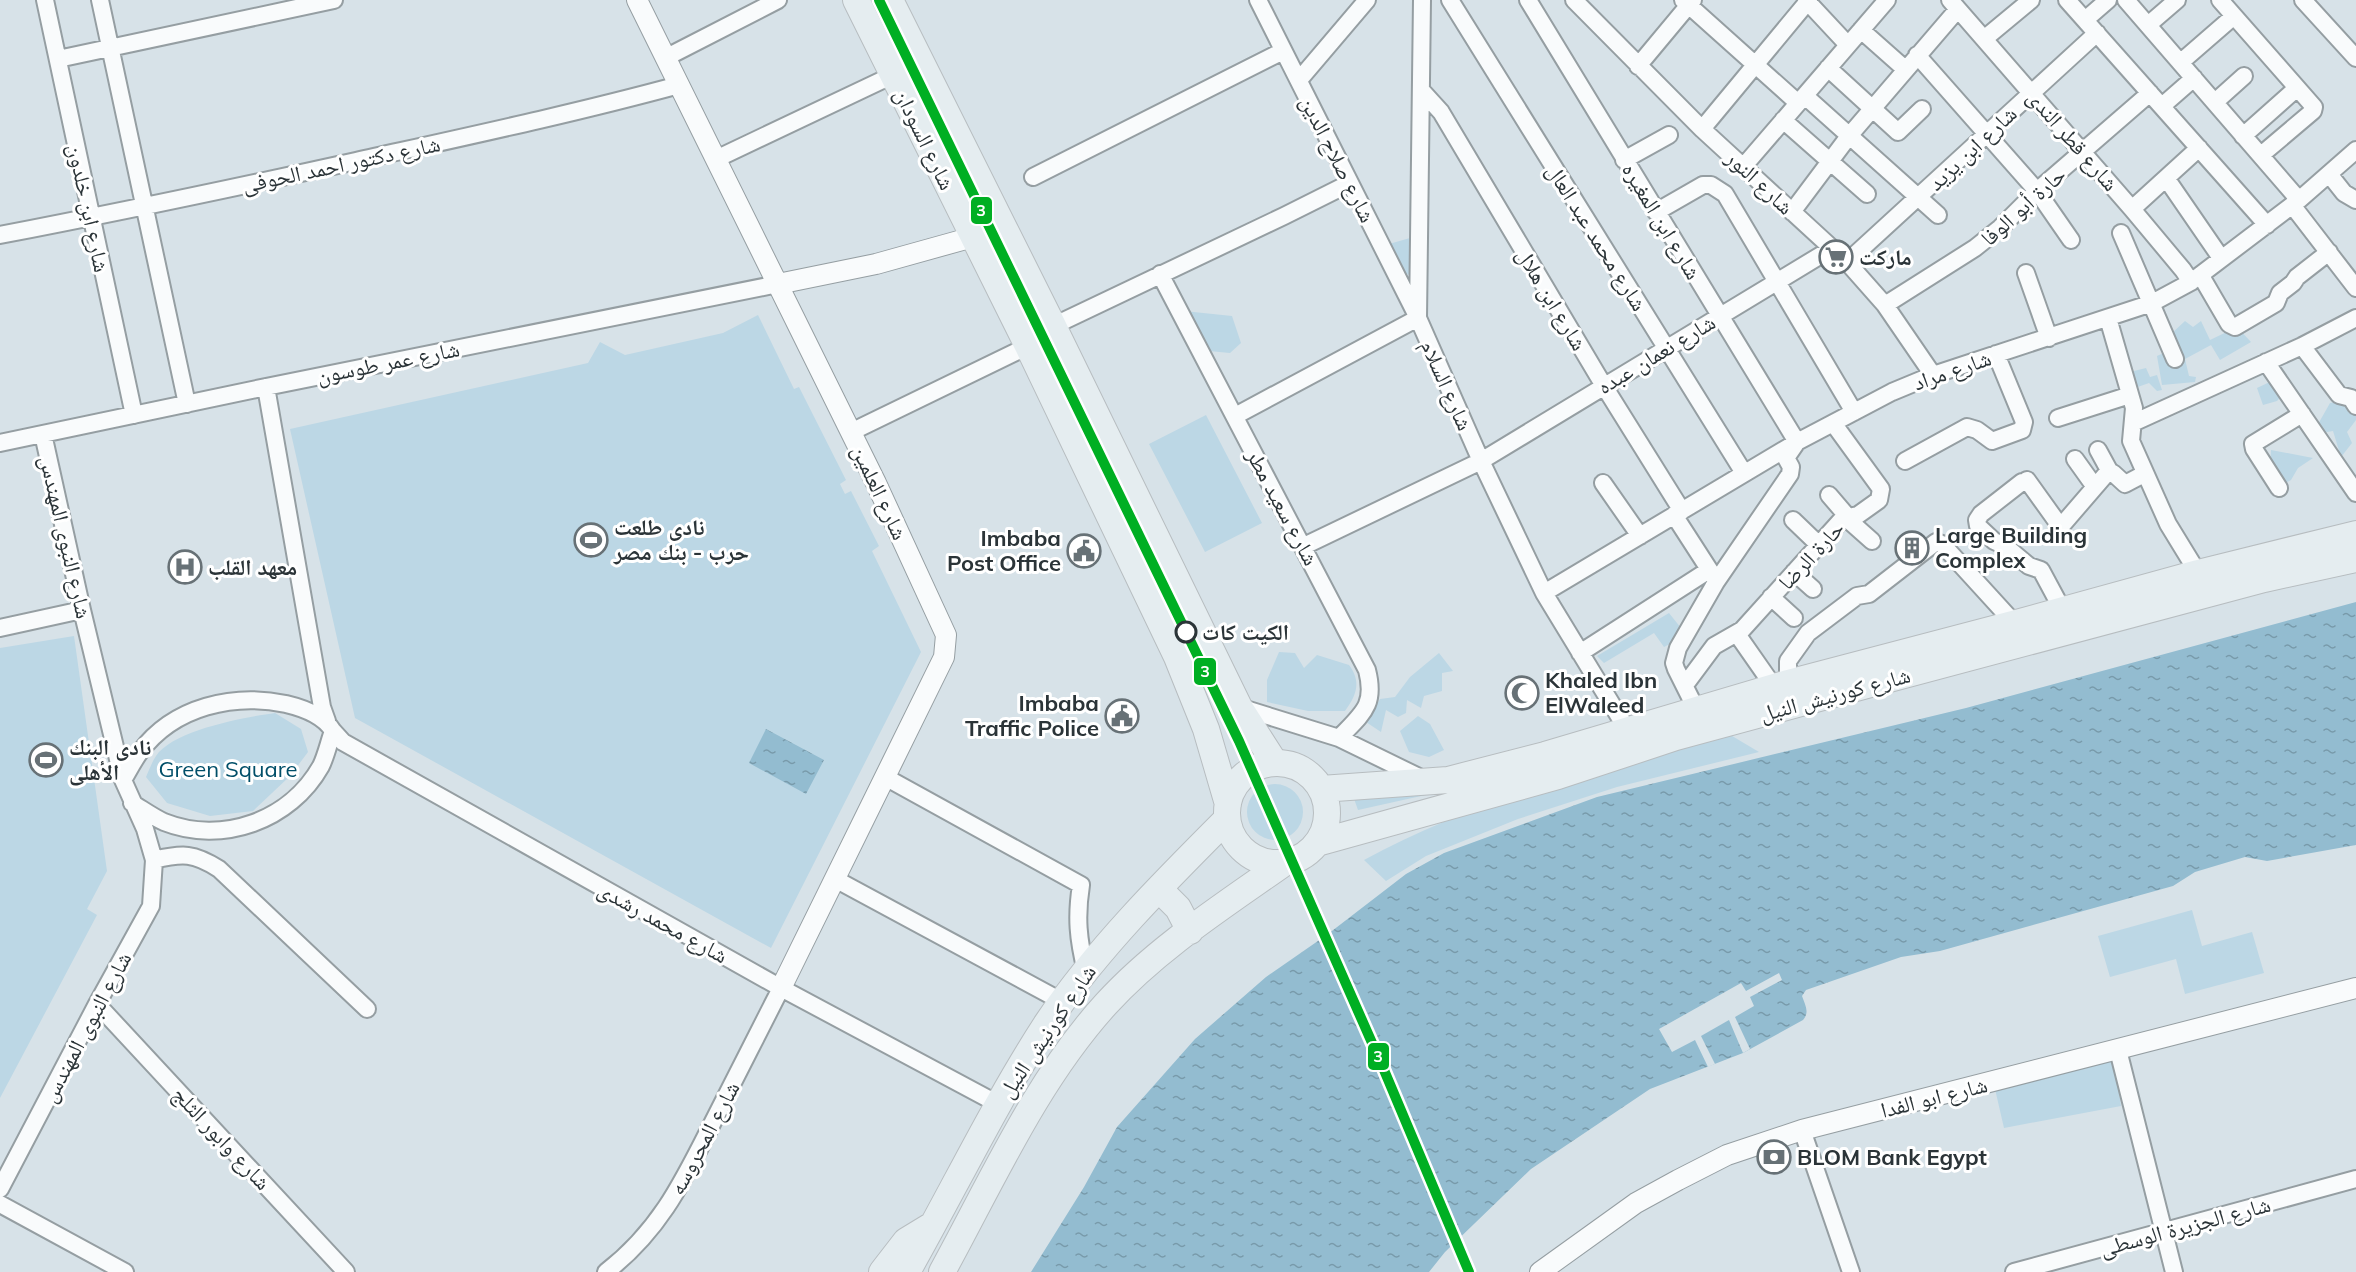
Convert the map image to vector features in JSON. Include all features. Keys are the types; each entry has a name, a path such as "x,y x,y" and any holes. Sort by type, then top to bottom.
{"main road":[{"name":"شارع السودان","path":"856,0 1028,346 1178,657 1206,729 1227,812"},
{"name":"شارع السودان","path":"890,0 1053,326 1239,707 1275,763"},
{"name":"شارع كورنيش النيل","path":"1321,789 1448,780 1534,758 1781,685 2198,573 2356,534"},
{"name":"شارع كورنيش النيل","path":"1317,843 1558,776 1676,737 2264,579 2356,559"},
{"path":"1275,763 1293,766 1309,774 1321,789 1326,802 1327,817 1324,830 1317,843 1308,853 1284,862 1268,862 1253,857 1240,847 1232,834 1227,812 1233,788 1244,775 1258,766 1275,763"},
{"name":"شارع كورنيش النيل","path":"907,1272 998,1104 1048,1022 1086,971 1227,812"},
{"name":"شارع كورنيش النيل","path":"942,1272 1024,1122 1071,1045 1106,1004 1137,974 1190,931 1284,862"},
{"path":"1159,889 1178,908 1190,931"},
{"path":"882,1272 890,1258 906,1241 934,1223"}],"street":[{"name":"شارع ابن خلدون","path":"45,0 134,415"},
{"path":"100,0 187,404"},
{"path":"58,59 334,0"},
{"name":"شارع العلمين","path":"637,0 851,432 946,635 944,657 781,988"},
{"path":"665,58 778,0"},
{"name":"شارع صلاح الدين","path":"1258,0 1418,318"},
{"path":"1299,80 1368,0"},
{"name":"شارع السلام","path":"1422,0 1418,318 1481,461 1544,593 1628,731"},
{"name":"شارع محمد عبد العال","path":"1450,0 1744,473"},
{"name":"شارع ابن المغيره","path":"1528,0 1797,442"},
{"name":"شارع النور","path":"1574,0 1702,129 1846,262 1885,305 1933,375"},
{"path":"1702,129 1808,0 1848,45"},
{"path":"1743,167 1887,0"},
{"path":"1984,39 2031,0"},
{"path":"2067,0 2267,225"},
{"path":"2085,20 2108,0"},
{"path":"2126,0 2261,155 2329,252 2354,283"},
{"path":"2148,25 2177,0"},
{"path":"2220,0 2313,106 2313,110 2261,155"},
{"path":"2303,0 2356,58"},
{"path":"1638,66 1688,2 1755,65 1849,136 1938,215"},
{"path":"1792,212 1849,136 1917,55 1954,4"},
{"name":"شارع قطر الندى","path":"1954,4 2132,209 2196,279 2229,324 2235,327 2276,303 2280,293 2329,252"},
{"path":"2181,62 2234,16"},
{"path":"1861,30 1905,69"},
{"name":"شارع ابن يزيد","path":"1846,262 2097,33"},
{"path":"1033,177 1283,51"},
{"path":"1917,55 2037,191 2071,240"},
{"path":"1828,68 1898,132 1922,108"},
{"path":"716,159 893,75"},
{"path":"2215,102 2244,76"},
{"path":"2162,106 2194,78"},
{"name":"شارع دكتور احمد الحوفى","path":"0,235 145,207 553,118 679,85"},
{"path":"2243,136 2297,88"},
{"name":"شارع ابن هلال","path":"1421,90 1441,112 1604,386 1713,576"},
{"name":"حارة أبو الوفا","path":"1885,305 1975,248 2000,228 2037,191 2150,93"},
{"path":"1784,120 1867,194"},
{"path":"1624,160 1669,135"},
{"path":"2132,209 2199,148"},
{"name":"شارع مراد","path":"1544,593 1797,442 1892,392 1933,375 2152,303 2196,279 2296,202 2356,150"},
{"path":"2329,174 2344,194 2356,200"},
{"path":"2166,178 2221,258"},
{"path":"1053,326 1350,183"},
{"path":"1656,212 1703,185 1719,188 1725,194 1854,412"},
{"path":"2121,233 2175,359"},
{"path":"778,284 876,264 973,237"},
{"name":"شارع نعمان عبده","path":"1304,546 1481,461 1832,249"},
{"path":"2026,273 2049,338"},
{"name":"شارع سعيد مطر","path":"1160,274 1367,670 1371,687 1370,702 1362,715 1340,738"},
{"name":"شارع عمر طوسون","path":"0,443 778,284"},
{"path":"1235,416 1418,318"},
{"path":"2108,318 2134,408 2131,441 2168,524 2198,573"},
{"path":"2133,423 2302,346 2354,325"},
{"path":"851,432 1028,346"},
{"path":"2302,346 2339,395 2351,398 2356,406"},
{"path":"1905,461 1967,428 1977,430 1992,441 2022,430 2024,422 1996,354"},
{"path":"2266,362 2354,486"},
{"path":"266,387 322,707 330,726 321,766 300,795 270,817 236,829 199,831 164,822 132,802 123,780 141,751 166,727 195,710 228,700 262,699 296,706 330,726"},
{"path":"2058,418 2130,395"},
{"path":"2279,488 2253,444 2302,414"},
{"name":"حارة الرضا","path":"1685,685 1714,646 1737,634 1846,516 1857,515 1879,500 1881,489 1833,423"},
{"name":"شارع النبوى المهندس","path":"43,434 123,780"},
{"path":"1696,711 1676,669 1675,656 1713,576 1790,474 1791,467 1786,458 1797,442"},
{"path":"2098,450 2110,472 2125,484 2144,474"},
{"path":"2075,459 2095,487"},
{"path":"2063,610 2041,570 2029,566 2005,546 1997,543 1978,526 1977,520 1981,514 2027,480 2059,529 2110,472"},
{"path":"1603,483 1640,536"},
{"path":"1829,495 1846,516 1872,541"},
{"path":"1793,520 1819,545"},
{"path":"1781,685 1788,661 1808,633 1857,596 1869,594 1934,543 1942,544 2014,624"},
{"path":"1794,572 1813,589"},
{"path":"1580,652 1713,576"},
{"path":"1771,597 1794,618"},
{"path":"0,628 82,610"},
{"path":"1737,634 1781,685"},
{"path":"1239,707 1340,738 1429,782"},
{"name":"شارع محمد رشدى","path":"330,726 343,742 781,988 998,1104"},
{"path":"885,777 1082,885 1077,923 1078,943 1086,971"},
{"name":"شارع النبوى المهندس","path":"0,1189 151,906 154,860 145,829 132,802"},
{"path":"154,860 178,854 200,857 219,869 367,1009"},
{"path":"835,879 1063,1002"},
{"name":"شارع المحروسه","path":"606,1272 627,1256 656,1225 679,1189 781,988"},
{"name":"شارع ابو الفدا","path":"1540,1272 1636,1203 1727,1155 1802,1130 2356,988"},
{"name":"شارع وابور الثلج","path":"97,1004 346,1272"},
{"path":"2118,1050 2174,1272"},
{"path":"1802,1130 1851,1272"},
{"name":"شارع الجزيرة الوسطى","path":"2014,1272 2165,1233 2356,1179"},
{"path":"0,1204 125,1272"}],"green space":[{"path":"1410,238 1412,275 1400,273 1389,244"},
{"path":"1184,311 1232,316 1241,343 1230,353 1209,351"},
{"name":"نادى طلعت حرب - بنك مصر","path":"758,315 794,389 799,387 846,480 840,484 845,494 851,491 879,546 872,551 921,652 771,948 355,718 290,429 588,363 600,342 625,355 723,333"},
{"path":"2185,321 2193,327 2201,321 2210,340 2237,327 2251,342 2220,360 2211,345 2185,359 2189,376 2196,377 2195,382 2162,385 2157,356 2175,348 2171,334"},
{"path":"2146,368 2150,377 2157,375 2162,390 2157,391 2149,383 2132,389 2126,373"},
{"path":"2276,379 2286,391 2277,401 2263,405 2257,388"},
{"path":"2345,400 2356,409 2356,420 2347,432 2352,443 2341,457 2333,431 2321,433 2317,426 2330,403"},
{"path":"1206,415 1262,523 1205,552 1149,444"},
{"path":"2271,450 2313,458 2298,468 2291,480 2284,484 2270,469"},
{"path":"1669,613 1681,628 1681,638 1664,647 1654,633 1604,663 1597,656"},
{"name":"نادى البنك الأهلى","path":"74,636 107,871 87,909 97,915 0,1098 0,648"},
{"path":"1279,652 1295,653 1304,668 1317,655 1349,665 1355,677 1356,689 1345,711 1308,711 1267,702 1267,680"},
{"path":"1439,653 1453,671 1442,673 1442,691 1424,696 1421,708 1407,700 1406,713 1398,717 1386,710 1381,732 1366,722 1380,699 1395,697 1410,677"},
{"name":"Green Square","path":"275,713 301,729 308,752 290,776 253,811 210,816 167,803 146,777 156,756 178,739 211,726"},
{"path":"1418,716 1430,724 1444,750 1429,757 1409,752 1400,731"},
{"path":"1722,730 1759,752 1617,787 1518,819 1426,856 1386,881 1364,860 1407,838 1495,802"},
{"path":"1275,784 1286,786 1295,792 1301,801 1303,812 1301,823 1295,832 1286,838 1275,840 1264,838 1255,832 1249,823 1247,812 1249,801 1255,792 1264,786"},
{"path":"1457,788 1358,810 1352,793"},
{"path":"2192,910 2202,946 2252,932 2264,973 2185,994 2176,959 2110,977 2098,936"},
{"path":"2114,1056 2121,1106 2004,1128 1995,1089"}],"water":[{"path":"2356,602 2356,845 2267,861 2245,857 2195,872 2173,886 1940,951 1901,957 1806,990 1802,996 1807,1011 1803,1020 1743,1053 1650,1089 1531,1169 1445,1252 1429,1272 1031,1272 1084,1187 1117,1127 1195,1039 1266,977 1328,934 1406,874 1444,853 1597,797 1966,708"},
{"path":"766,729 824,760 806,794 749,763"}],"pier":[{"path":"1779,973 1782,980 1750,997 1754,1006 1735,1017 1750,1049 1743,1053 1729,1020 1701,1036 1715,1064 1708,1067 1695,1040 1672,1052 1659,1029 1741,983 1746,991"}],"transit line":[{"name":"3","path":"879,0 1239,741 1384,1070 1469,1272"}],"place":[{"name":"ماركت","path":"1836,257"},
{"name":"نادى طلعت حرب - بنك مصر","path":"591,540"},
{"name":"Large Building Complex","path":"1912,548"},
{"name":"Imbaba Post Office","path":"1084,551"},
{"name":"معهد القلب","path":"185,567"},
{"name":"الکيت کات","path":"1186,632"},
{"name":"Khaled Ibn ElWaleed","path":"1522,693"},
{"name":"Imbaba Traffic Police","path":"1122,716"},
{"name":"نادى البنك الأهلى","path":"46,760"},
{"name":"BLOM Bank Egypt","path":"1774,1157"}]}
